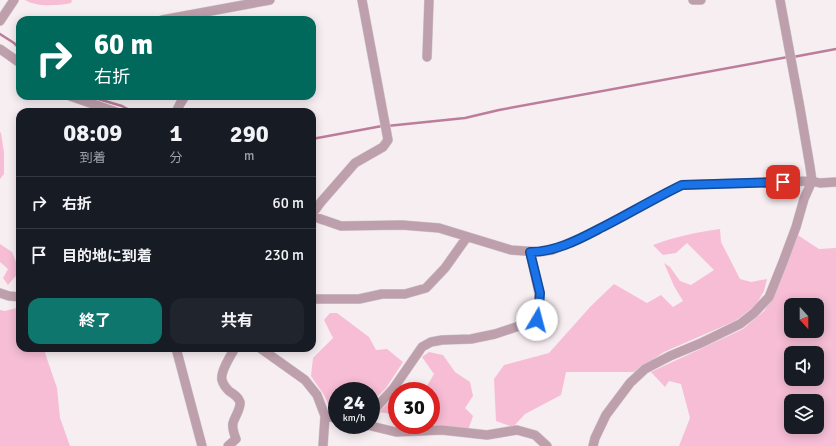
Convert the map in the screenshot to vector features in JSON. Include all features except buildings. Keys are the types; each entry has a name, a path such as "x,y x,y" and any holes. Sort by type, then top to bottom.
{"street":[{"path":"0,21 14,0"},
{"path":"187,16 270,0"},
{"path":"316,209 355,163 383,148 388,140 362,0"},
{"path":"427,57 429,0"},
{"path":"694,0 701,0"},
{"path":"593,446 594,438 606,415 630,383 645,369 740,324 754,313 768,297 783,262 796,227 804,199 812,181 802,116 780,0"},
{"path":"0,49 15,60"},
{"path":"82,100 104,108"},
{"path":"316,217 341,226 367,225 439,228 511,250 539,252 552,250 579,239 622,218 682,185 812,181 836,182"},
{"path":"316,299 359,298 382,294 405,294 426,288 445,268 467,237"},
{"path":"380,403 393,389 422,347 431,342 471,339 495,334 537,320 540,293 530,252"},
{"path":"0,293 16,297"},
{"path":"177,352 202,446"},
{"path":"228,446 236,439 233,422 240,407 240,402 237,396 229,391 222,379 222,373 233,352"},
{"path":"266,352 305,380 317,395 325,416 323,446"},
{"path":"380,428 396,432 442,430 487,435 517,430 535,435 547,446"}],"shaded area":[{"path":"25,0 72,0 71,3 47,5 35,4"},
{"path":"0,132 4,153 4,174 0,179"},
{"path":"720,229 721,242 740,279 751,282 767,279 764,291 756,305 735,321 664,352 634,372 566,372 561,395 525,414 513,427 496,421 494,379 504,365 549,353 591,306 614,284 647,303 661,295 673,307 683,301 674,286 664,263 670,267 680,281 691,285 714,270 687,243 676,253 663,255 653,245 686,235"},
{"path":"796,234 819,249 836,248 836,446 679,446 690,418 681,384 669,381 665,387 651,372 743,329 764,311 772,298"},
{"path":"0,244 12,252 16,262 16,276 8,285 3,278 8,269 0,262"},
{"path":"16,308 16,352 46,352 57,388 60,418 70,446 0,446 0,310 5,311"},
{"path":"330,313 337,313 369,337 376,350 387,349 403,362 390,382 388,382 386,388 380,394 380,382 328,382 328,404 311,376 313,358 333,338 324,320"},
{"path":"429,352 443,355 455,372 470,382 473,396 465,408 473,416 468,430 440,428 440,382 429,382 434,374 422,357"},
{"path":"388,403 388,414 380,411"}],"waterway":[{"path":"0,34 16,45"},
{"path":"793,57 836,49"},
{"path":"387,126 465,118 499,110 788,57"},
{"path":"102,100 126,108"},
{"path":"316,138 382,126"}],"route":[{"path":"537,320 540,293 530,252 552,250 579,239 622,218 682,185 783,182"}]}
